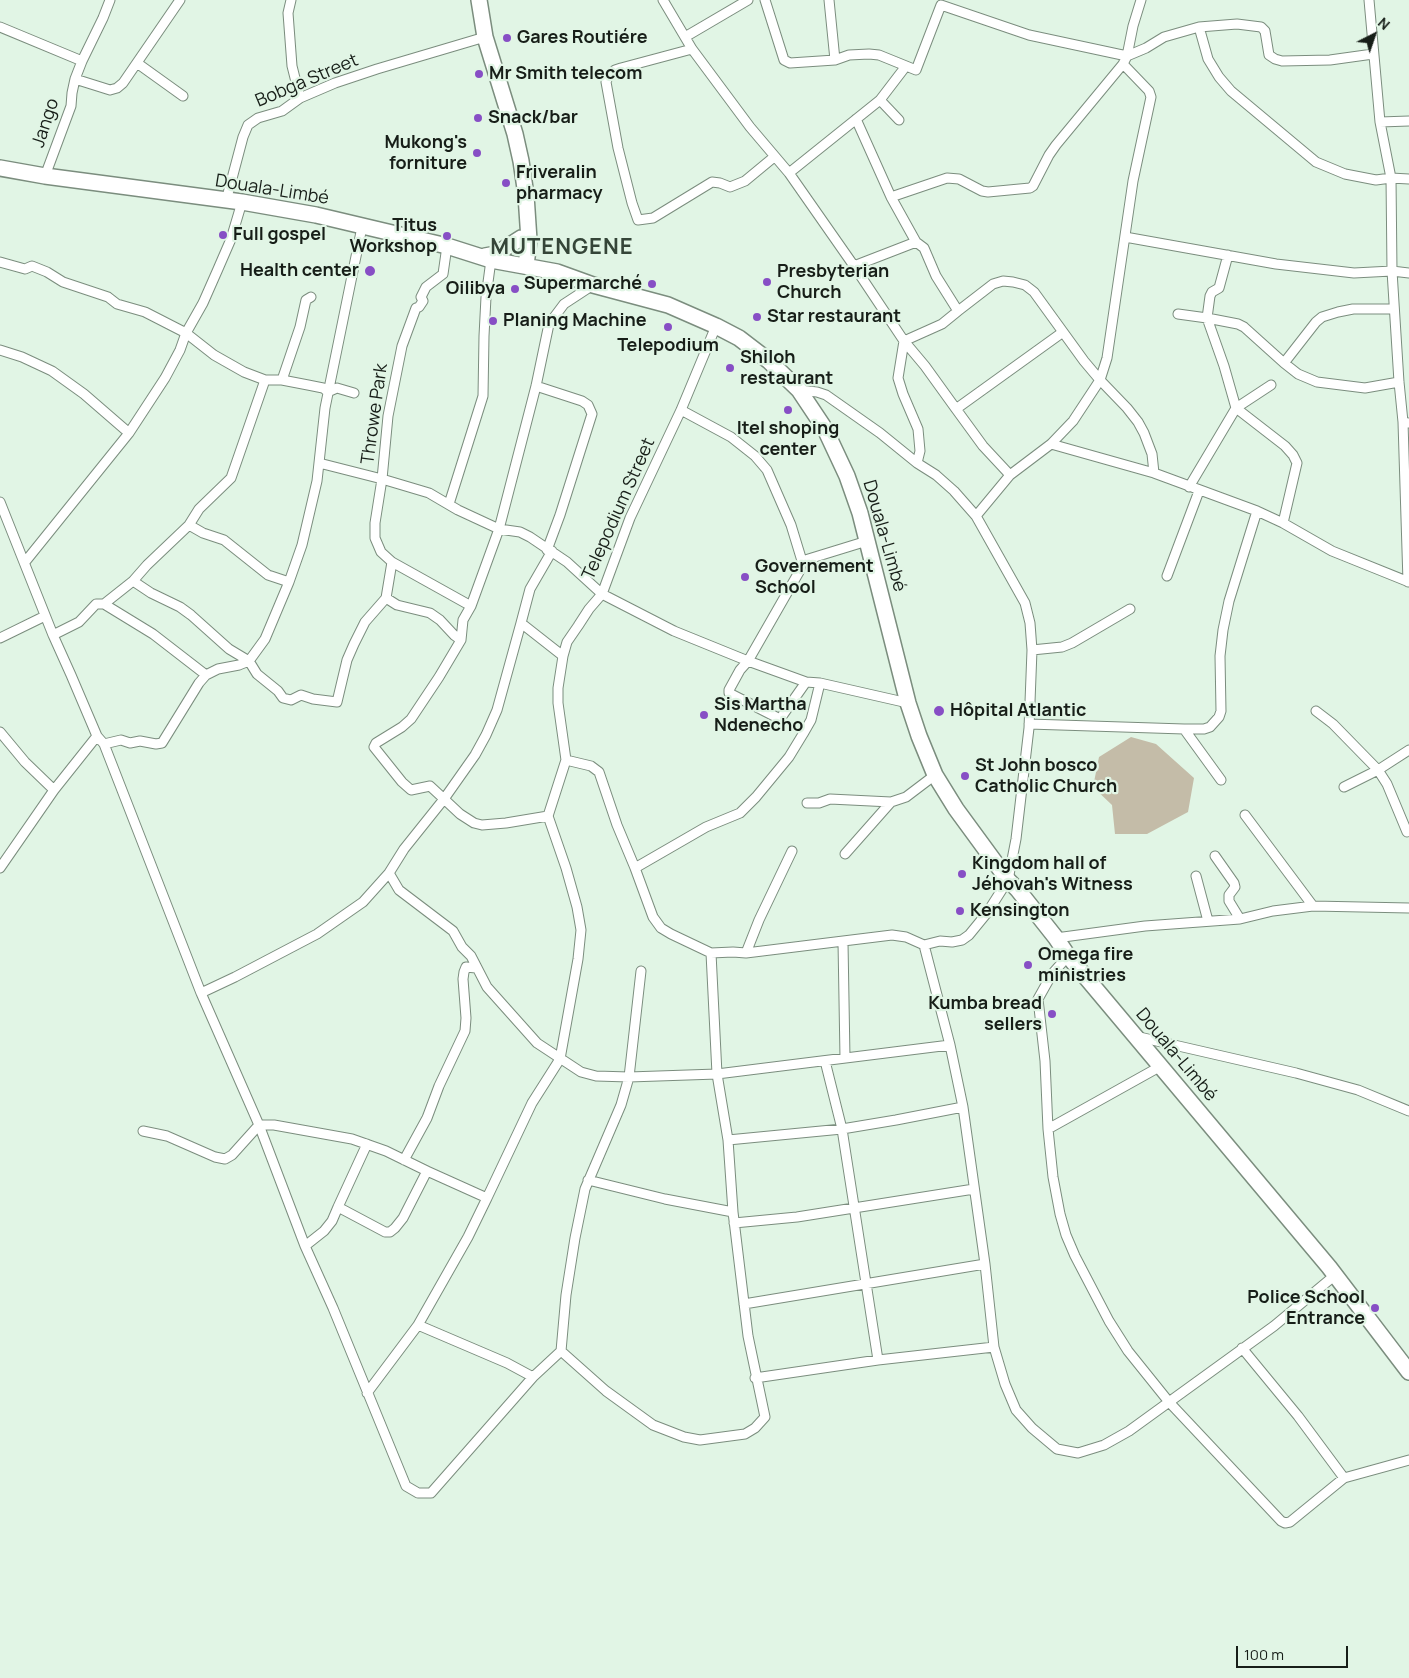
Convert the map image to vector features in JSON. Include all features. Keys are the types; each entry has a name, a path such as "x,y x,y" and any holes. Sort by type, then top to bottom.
{"highway":[{"path":"479,0 485,37 515,134 524,187 527,219 521,265"},
{"name":"Douala-Limbé","path":"0,168 45,176 242,202 323,216 362,227 447,246 486,258 557,272 668,305 739,338 770,361 799,390 825,429 847,476 868,541 908,703 919,736 936,775 956,809 1068,956 1329,1267 1409,1372"},
{"path":"486,258 525,239"},
{"path":"525,239 539,256 557,272"}],"street":[{"name":"Jango","path":"45,176 71,106 75,80 82,61 110,0"},
{"path":"75,80 110,90 117,88 123,83 180,0"},
{"path":"291,0 288,13 292,66 300,98"},
{"path":"664,0 692,48 750,127 789,173 904,341 925,366 983,446 1010,475"},
{"path":"685,36 748,0"},
{"path":"765,0 784,60 787,62 835,60 849,55 869,54 879,55 916,70 942,3 1029,36 1125,60 1149,91 1151,97 1133,181 1107,358 1100,380 1073,422 1050,444 1010,475 976,516"},
{"path":"829,0 835,60"},
{"path":"1125,60 1141,0"},
{"path":"1050,444 1154,473 1257,511 1283,523 1332,551 1409,582 1406,422 1399,382 1393,309 1391,178 1380,122 1369,0"},
{"path":"891,197 947,178 959,179 982,191 988,192 1030,188 1033,186 1048,156 1125,60 1164,37 1199,27 1237,24 1261,27 1265,30 1269,55 1282,61 1330,60 1373,54"},
{"path":"0,26 82,61"},
{"path":"1199,27 1208,59 1230,91 1316,162 1344,174 1376,180 1409,178"},
{"name":"Bobga Street","path":"226,201 248,125 258,118 282,111 300,98 377,69 485,37"},
{"path":"692,48 615,70 606,82 618,148 638,220 653,218 712,182 730,187 745,181 774,157"},
{"path":"137,63 183,96"},
{"path":"789,173 880,100 906,66"},
{"path":"880,100 899,120"},
{"path":"856,119 891,197 916,242 924,248 936,276 958,311"},
{"path":"1380,122 1409,121"},
{"path":"25,562 129,433 165,378 218,270 231,239 242,202"},
{"path":"104,744 121,740 130,743 140,741 156,744 162,742 206,675 226,666 239,665 248,661 265,639 302,545 316,482 328,392 362,227"},
{"path":"1125,237 1276,264 1354,273 1392,271 1409,273"},
{"path":"854,266 916,242"},
{"name":"Throwe Park","path":"447,246 443,274 426,287 421,297 422,301 419,307 416,308 402,346 388,416 382,479 429,493 499,529"},
{"path":"1228,255 1219,288 1212,292 1210,296 1207,318 1236,408 1285,446 1294,455 1297,463 1283,523"},
{"path":"449,504 483,396 486,258"},
{"path":"0,262 25,269 32,266 47,272 63,282 108,297 117,304 145,312 186,333 234,368 265,380 282,380 323,388 328,392"},
{"path":"904,341 942,324 992,284 1003,281 1025,285 1034,292 1084,362 1127,408 1141,427 1152,454 1154,473"},
{"path":"548,816 482,825 474,822 460,814 430,786 411,790 402,782 374,747 376,743 402,727 411,719 439,678 461,640 464,620 471,606 499,529 536,386 549,324 564,304 593,284"},
{"path":"282,380 300,327 306,300 311,297"},
{"path":"1284,363 1322,317 1352,309 1393,309"},
{"path":"1178,314 1244,326 1298,374 1317,382 1365,388 1399,382"},
{"name":"Telepodium Street","path":"499,529 520,532 530,537 567,562 602,594 630,518 681,410 716,326"},
{"path":"956,408 1063,332"},
{"path":"904,341 898,378 918,429 920,451 916,463"},
{"path":"0,350 22,357 52,371 84,394 129,433"},
{"path":"104,604 133,581 189,525 199,510 231,478 265,380"},
{"path":"1189,487 1236,408 1272,385"},
{"path":"201,993 316,934 363,902 388,873 404,849 444,799 486,735 497,710 530,589 550,550 592,414 588,405 582,401 536,386"},
{"path":"328,392 337,388 354,393"},
{"path":"566,760 591,766 599,772 617,825 653,917 661,928 711,953 746,953 892,935 906,937 924,945 940,941 952,942 962,940 969,935 1013,885 1029,724 1032,650 1030,623 1025,603 1013,578 976,516 954,491 880,433 826,395 799,390"},
{"path":"681,410 730,437 755,456 766,470 791,525 802,561 799,572 748,661 740,670 729,693 778,719 784,715 806,682"},
{"path":"319,463 382,479 375,523 375,538 381,552 392,562 471,606"},
{"path":"1167,576 1199,491"},
{"path":"0,502 45,616 72,675 96,736 104,744 201,993 259,1125 305,1246 333,1308 406,1486 418,1493 431,1493 533,1376 561,1350 570,1264 585,1189 621,1105 629,1077 641,971"},
{"path":"1029,724 1184,729 1204,729 1210,727 1219,718 1221,711 1220,656 1229,602 1257,511"},
{"path":"189,525 203,533 224,540 268,575 289,582"},
{"path":"802,561 868,541"},
{"path":"133,581 151,593 186,611 229,649 248,661 258,674 278,691 283,698 291,700 301,695 313,699 337,702 347,660 354,644 365,622 386,598 392,562"},
{"path":"367,1392 418,1325 468,1238 532,1103 560,1059 578,959 581,930 566,868 548,816 566,760 558,703 558,688 563,656 567,642 588,609 602,594 674,631 806,682 820,683 908,703"},
{"path":"386,598 397,605 430,613 461,640"},
{"path":"53,635 79,622 96,604 104,604 153,634 206,675"},
{"path":"1032,650 1072,644 1130,609"},
{"path":"0,638 45,616"},
{"path":"521,622 563,656"},
{"path":"635,868 706,828 740,813 756,797 790,757 804,734 811,720 820,683"},
{"path":"1316,711 1333,724 1378,770 1387,784 1408,834"},
{"path":"1184,729 1221,780"},
{"path":"0,732 25,762 54,790"},
{"path":"0,868 54,790 96,736"},
{"path":"1344,787 1378,770 1409,750"},
{"path":"807,803 819,803 830,799 891,802 906,797 936,775"},
{"path":"845,854 891,802"},
{"path":"1245,815 1313,906"},
{"path":"746,953 763,911 792,851"},
{"path":"1215,856 1234,883 1235,887 1229,901 1240,919"},
{"path":"388,873 399,890 453,931 462,947 471,956 487,987 537,1043 587,1075 629,1077 716,1074 950,1045"},
{"path":"1196,876 1208,921"},
{"path":"1056,938 1145,926 1240,919 1273,910 1313,906 1409,908"},
{"path":"843,942 845,1058"},
{"path":"924,945 950,1045 963,1107 985,1264 994,1347 1005,1384 1016,1410 1032,1428 1057,1449 1078,1452 1104,1446 1129,1431 1274,1326 1334,1276"},
{"path":"561,1350 606,1392 653,1425 684,1437 700,1440 745,1434 755,1428 765,1417 748,1336 734,1223 728,1140 716,1074 711,953"},
{"path":"1068,956 1052,974 1038,998 1053,1177 1066,1235 1109,1321 1124,1344 1169,1402 1281,1521 1290,1522 1344,1478 1409,1460"},
{"path":"404,1160 427,1118 439,1086 465,1032 464,972 466,967 476,968"},
{"path":"1135,1036 1296,1072 1358,1090 1409,1111"},
{"path":"825,1061 842,1128 878,1360"},
{"path":"1048,1129 1161,1066"},
{"path":"728,1140 842,1128 963,1107"},
{"path":"144,1131 167,1136 215,1157 225,1159 232,1155 259,1125 294,1128 352,1139 404,1160 487,1198"},
{"path":"305,1246 332,1221 367,1144"},
{"path":"338,1207 384,1232 390,1232 403,1218 427,1171"},
{"path":"588,1180 665,1199 733,1212"},
{"path":"734,1223 797,1217 974,1189"},
{"path":"744,1304 985,1264"},
{"path":"418,1325 533,1376"},
{"path":"756,1378 878,1360 994,1347"},
{"path":"1242,1348 1298,1416 1344,1478"}],"shaded area":[{"path":"1131,737 1156,744 1194,778 1188,812 1147,834 1115,834 1112,805 1093,787 1099,757"}],"place":[{"name":"Gares Routiére","path":"507,38"},
{"name":"Mr Smith telecom","path":"479,74"},
{"name":"Snack/bar","path":"478,118"},
{"name":"Mukong's forniture","path":"477,153"},
{"name":"Friveralin pharmacy","path":"506,183"},
{"name":"Full gospel","path":"223,235"},
{"name":"Titus Workshop","path":"447,236"},
{"name":"Health center","path":"370,271"},
{"name":"Presbyterian Church","path":"767,282"},
{"name":"Supermarché","path":"652,284"},
{"name":"Oilibya","path":"515,289"},
{"name":"Star restaurant","path":"757,317"},
{"name":"Planing Machine","path":"493,321"},
{"name":"Telepodium","path":"668,327"},
{"name":"Shiloh restaurant","path":"730,368"},
{"name":"Itel shoping center","path":"788,410"},
{"name":"Governement School","path":"745,577"},
{"name":"Hôpital Atlantic","path":"939,711"},
{"name":"Sis Martha Ndenecho","path":"704,715"},
{"name":"St John bosco Catholic Church","path":"965,776"},
{"name":"Kingdom hall of Jéhovah's Witness","path":"962,874"},
{"name":"Kensington","path":"960,911"},
{"name":"Omega fire ministries","path":"1028,965"},
{"name":"Kumba bread sellers","path":"1052,1014"},
{"name":"Police School Entrance","path":"1375,1308"}],"district":[{"name":"MUTENGENE","path":"562,248"}]}
